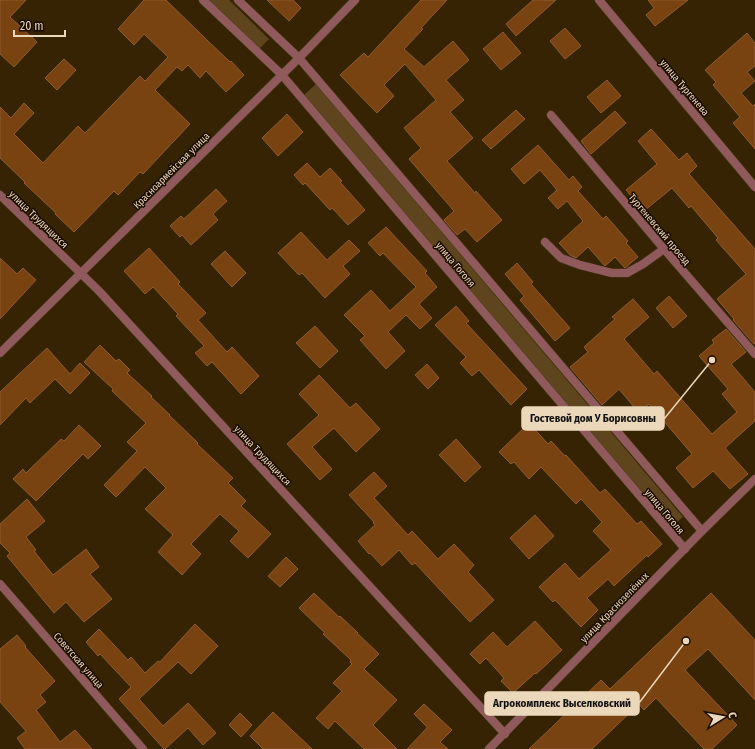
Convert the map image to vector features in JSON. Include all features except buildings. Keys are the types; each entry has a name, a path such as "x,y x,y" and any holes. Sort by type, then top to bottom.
{"street":[{"name":"улица Гоголя","path":"203,0 282,75 684,549"},
{"name":"улица Гоголя","path":"238,0 299,58 702,531"},
{"name":"Красноармейская улица","path":"0,353 282,75 355,0"},
{"name":"улица Тургенева","path":"599,0 755,187"},
{"name":"Тургеневский проезд","path":"551,115 755,354"},
{"name":"улица Трудящихся","path":"0,195 99,291 505,734"},
{"path":"545,242 562,258 580,266 612,273 627,273 664,249"},
{"name":"улица Краснозелёных","path":"489,749 684,549 755,479"},
{"name":"Советская улица","path":"0,584 143,749"}],"shaded area":[{"path":"208,0 229,0 269,39 259,49"},
{"path":"316,84 683,517 671,527 304,95"}],"place":[{"name":"Гостевой дом У Борисовны","path":"712,360"},
{"name":"Агрокомплекс Выселковский","path":"686,641"}]}
